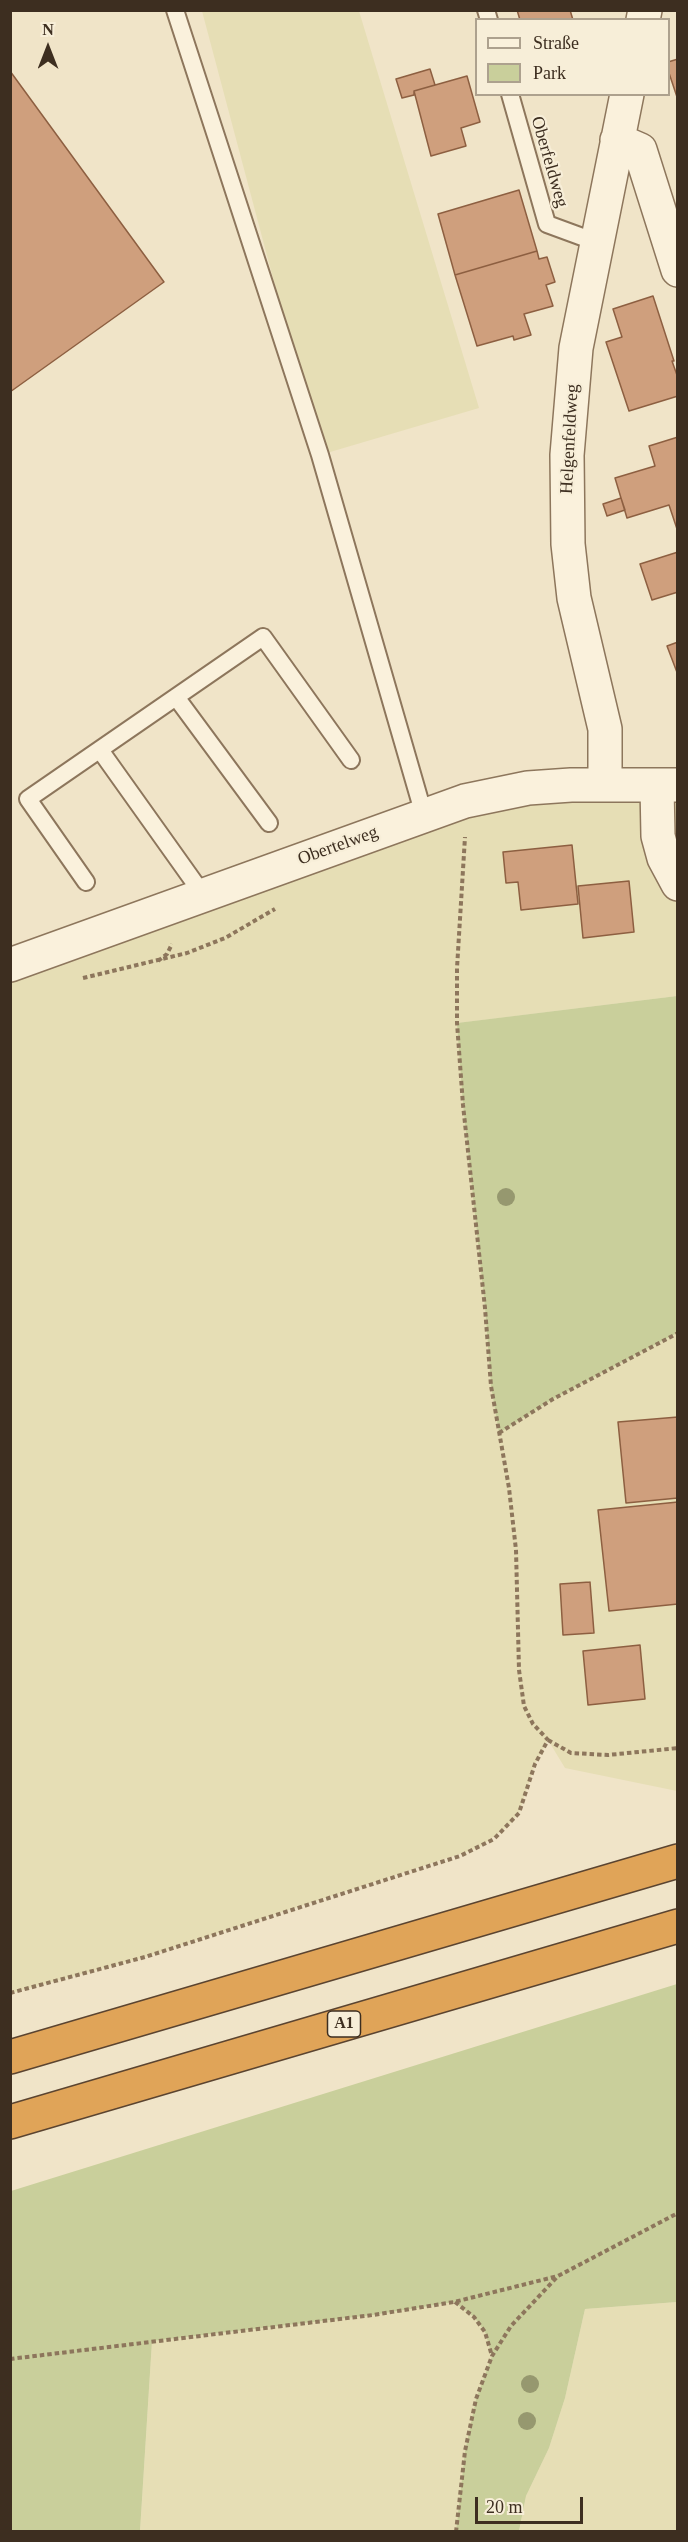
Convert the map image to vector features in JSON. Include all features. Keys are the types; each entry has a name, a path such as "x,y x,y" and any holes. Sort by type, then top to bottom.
{"highway":[{"path":"10,2057 678,1861"},
{"name":"A1","path":"10,2122 678,1926"}],"street":[{"name":"Helgenfeldweg","path":"605,785 605,729 574,598 567,543 567,455 576,348 627,96"},
{"path":"617,140 640,150 678,270"},
{"name":"Obertelweg","path":"10,965 465,801 528,789 667,785"},
{"path":"667,785 658,836 664,858 678,884"}],"lane":[{"path":"175,10 320,455 424,815"},
{"name":"Oberfeldweg","path":"511,96 547,224 596,242"},
{"path":"86,882 28,799 263,637 351,760"},
{"path":"176,697 269,823"},
{"path":"100,750 204,896"}],"path":[{"path":"465,801 465,854 457,968 463,1105 484,1297 491,1386 516,1550 519,1670 524,1706 533,1724 548,1740 571,1753 599,1755 678,1748"},
{"path":"82,979 155,963"},
{"path":"499,1433 553,1399 678,1333"},
{"path":"10,1993 167,1950 478,1848 494,1839 519,1813 535,1764 548,1740"},
{"path":"10,2358 362,2316 454,2302 558,2276 678,2213"},
{"path":"456,2532 465,2451 476,2399 492,2356 511,2326 558,2276"},
{"path":"454,2302 474,2317 485,2332 492,2356"}],"shaded area":[{"path":"202,11 359,11 479,408 320,455"},
{"path":"677,786 677,996 458,1023 463,1105 491,1386 499,1432 553,1399 677,1333 677,1791 565,1768 548,1740 535,1764 519,1813 507,1827 478,1848 145,1957 11,1993 10,965 440,809"},
{"path":"454,2302 474,2317 485,2332 492,2356 476,2399 465,2451 456,2531 140,2532 152,2341 373,2315"},
{"path":"677,2302 677,2531 519,2532 526,2496 549,2448 565,2398 585,2309"}],"green space":[{"path":"677,996 677,1333 553,1399 499,1433 491,1386 457,1023"},
{"path":"677,1984 677,2302 585,2309 565,2398 549,2448 526,2496 519,2531 456,2531 465,2451 476,2399 492,2356 485,2332 474,2317 454,2302 373,2315 152,2341 140,2531 11,2531 11,2191"}],"building":[{"path":"517,10 570,10 572,18 519,18"},
{"path":"678,59 678,100 670,76 670,61"},
{"path":"430,69 435,85 414,91 414,95 402,98 396,79"},
{"path":"10,71 164,282 10,392"},
{"path":"467,76 480,122 461,128 466,146 431,156 414,91"},
{"path":"519,190 537,251 455,275 438,214"},
{"path":"537,251 539,259 547,257 555,282 546,285 553,306 524,314 531,335 514,340 513,336 477,346 455,275"},
{"path":"653,296 674,361 672,361 678,378 678,396 629,411 606,342 622,337 613,309"},
{"path":"678,437 678,532 669,505 627,518 615,478 655,466 649,446"},
{"path":"621,498 625,510 607,516 603,504"},
{"path":"678,552 678,592 652,600 640,564"},
{"path":"678,642 678,675 667,646"},
{"path":"572,845 578,904 521,910 518,882 506,883 503,852"},
{"path":"629,881 634,932 583,938 578,886"},
{"path":"678,1417 678,1498 626,1503 618,1422"},
{"path":"678,1502 678,1604 609,1611 598,1510"},
{"path":"590,1582 594,1633 563,1635 560,1584"},
{"path":"640,1645 645,1699 588,1705 583,1651"}]}
